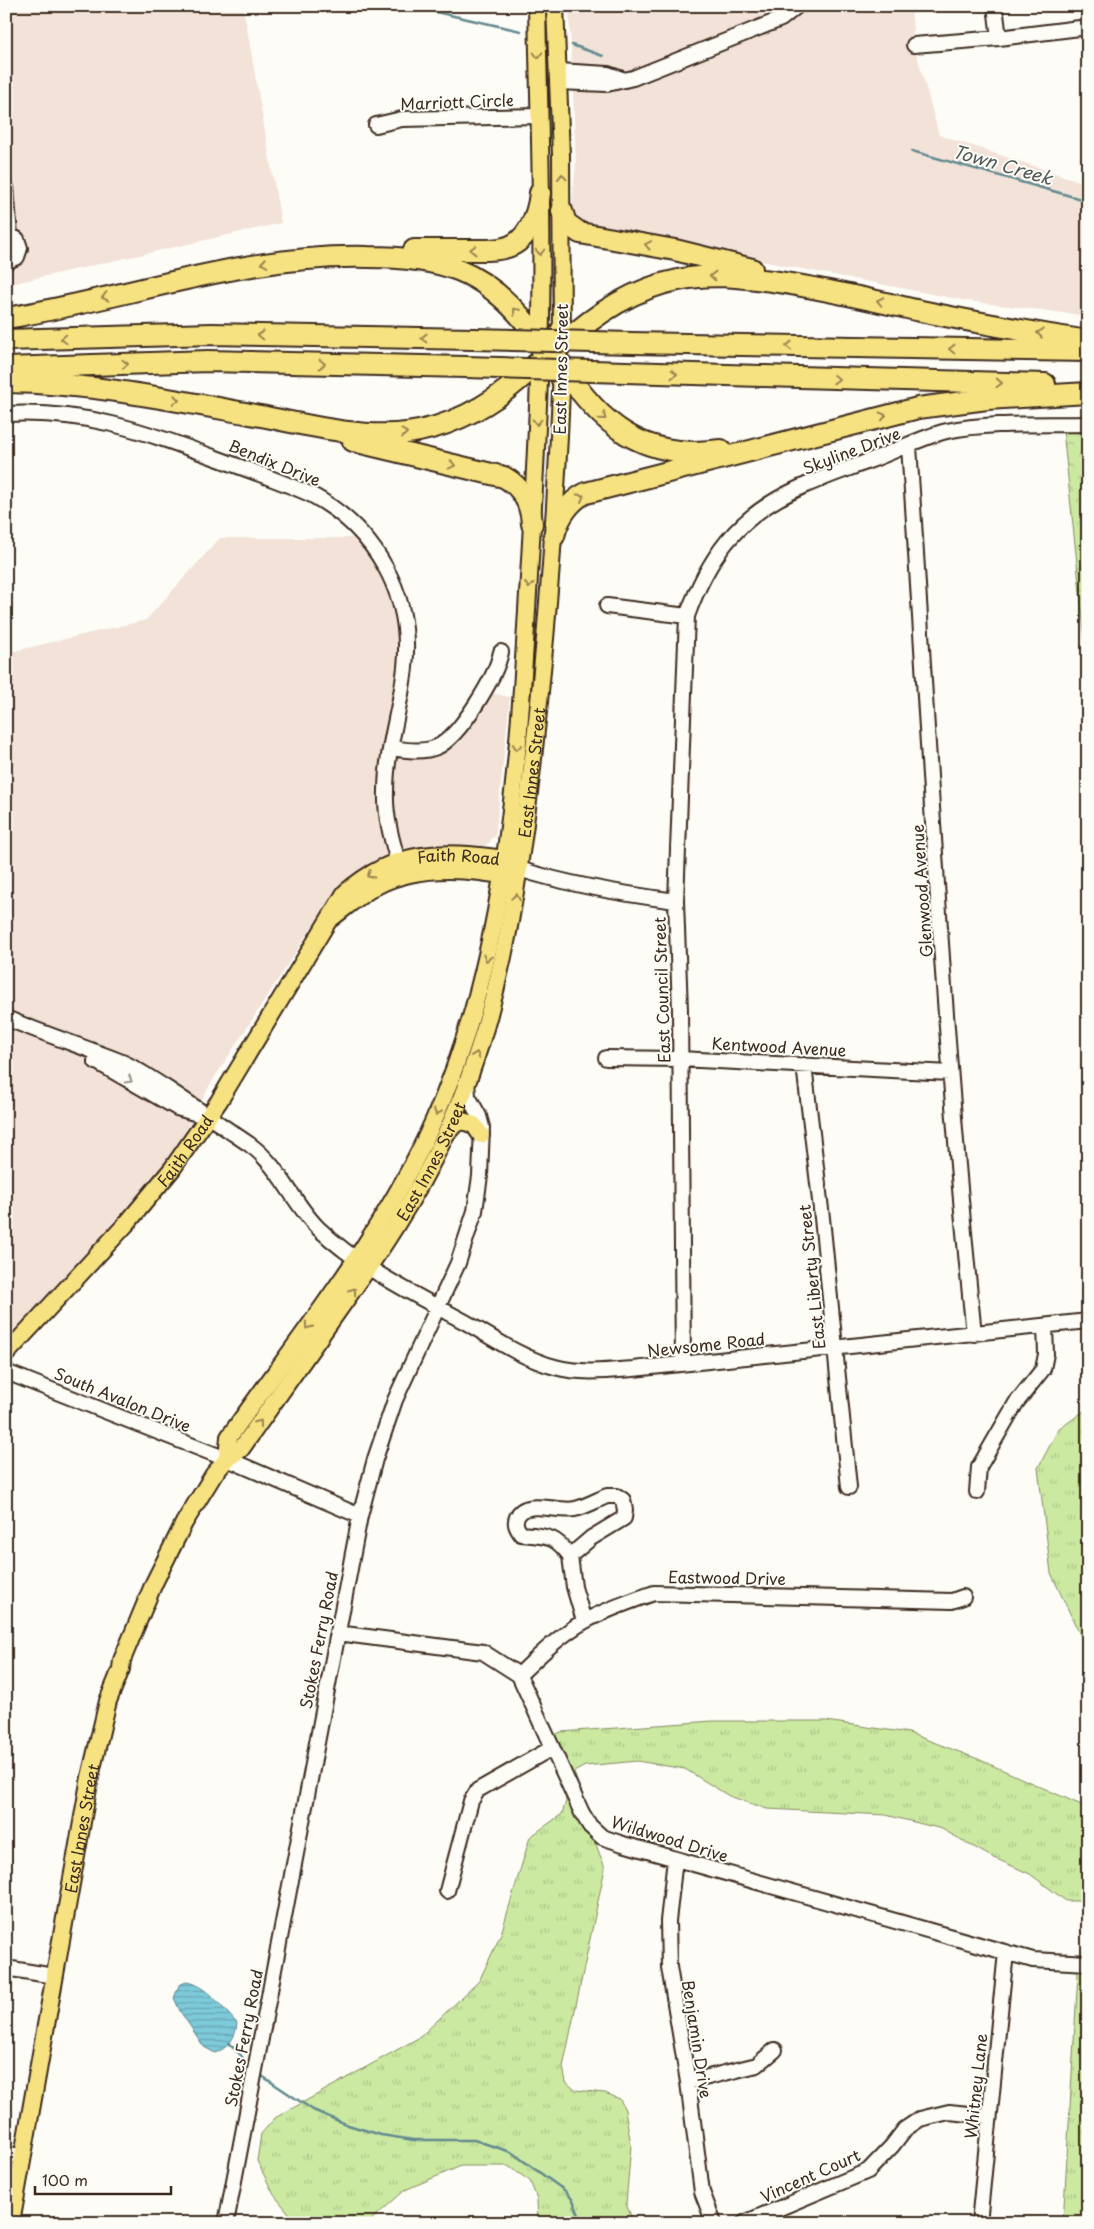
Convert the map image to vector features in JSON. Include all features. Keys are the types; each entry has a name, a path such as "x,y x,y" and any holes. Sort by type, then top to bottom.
{"highway":[{"path":"6,318 69,306 232,268 292,259 380,250 504,248 516,242 528,230 535,214 540,193"},
{"path":"562,211 566,222 580,233 676,250 848,294"},
{"path":"292,259 386,257 418,260 450,267 480,281 500,295 517,312 551,353 584,398 608,421 635,438 666,449 690,452 715,451 836,429"},
{"path":"6,382 104,388 342,430 392,434 416,431 455,420 484,406 512,386 596,317 623,299 653,286 685,278 710,276 806,286 971,321 1088,341"},
{"path":"6,340 212,334 1088,351"},
{"path":"6,368 208,361 1088,385"},
{"path":"554,536 558,524 568,508 585,494 774,447 893,414 937,405 988,399 1088,393"},
{"path":"235,411 504,477 516,486 526,499 531,512 532,524"}],"main road":[{"name":"East Innes Street","path":"11,2223 90,1778 108,1701 121,1669 122,1660 154,1583 184,1523 208,1481 226,1459 241,1449 369,1268 414,1196 445,1137 467,1081 485,1028 498,980 512,916 519,869 543,668 554,536 551,353 540,193 537,6"},
{"name":"East Innes Street","path":"226,1459 229,1437 355,1258 405,1179 427,1135 446,1089 480,986 504,859 518,731 532,524 551,353 562,211 555,6"},
{"name":"Faith Road","path":"6,1354 156,1191 209,1116 308,950 329,920 338,902 349,890 372,873 398,862 440,853 512,860 519,869 510,877 436,870 402,876 370,890 329,920"},
{"path":"445,1137 453,1126 463,1121 474,1125 481,1135"}],"street":[{"path":"558,76 607,84 625,80 658,69 781,19 797,6"},
{"path":"995,6 999,38"},
{"path":"914,44 999,38 1088,27"},
{"name":"Marriott Circle","path":"376,125 402,119 539,116"},
{"path":"6,187 8,234 17,239 20,248 18,256 6,262"},
{"name":"Bendix Drive","path":"6,414 68,415 136,429 298,488 325,502 361,531 380,556 393,583 403,611 406,632 406,661 391,748 386,803 391,836 398,862"},
{"name":"Skyline Drive","path":"688,616 698,588 713,559 734,533 765,507 794,490 947,431 983,427 1088,424"},
{"name":"Glenwood Avenue","path":"910,446 950,1073 961,1211 974,1334"},
{"path":"607,606 688,616"},
{"name":"East Council Street","path":"682,1364 680,1059 676,901 688,616"},
{"path":"391,748 424,750 436,747 449,739 493,677 501,652"},
{"name":"Faith Road","path":"519,869 544,877 616,892 676,901"},
{"path":"6,1018 74,1044 94,1060 177,1108 209,1116"},
{"name":"Kentwood Avenue","path":"606,1058 680,1059 950,1073"},
{"name":"East Liberty Street","path":"804,1065 836,1349 849,1487"},
{"name":"Stokes Ferry Road","path":"226,2223 360,1516 375,1459 395,1400 439,1307 461,1254 475,1211 480,1176 481,1122 468,1096 467,1081"},
{"name":"Newsome Road","path":"209,1116 265,1157 279,1174 304,1213 325,1234 355,1258 369,1268 524,1354 557,1368 597,1371 682,1364 1045,1327 1088,1320"},
{"path":"977,1492 979,1467 1016,1403 1043,1368 1046,1354 1045,1327"},
{"name":"South Avalon Drive","path":"6,1372 226,1459 360,1516"},
{"path":"570,1556 591,1538 624,1518 623,1500 617,1496 607,1496 574,1510 526,1507 519,1512 516,1520 516,1528 522,1534 552,1537 563,1546 570,1556 574,1587 584,1621"},
{"name":"Eastwood Drive","path":"519,1675 567,1633 584,1621 616,1606 654,1593 952,1601 961,1598"},
{"path":"337,1632 483,1652 519,1675"},
{"name":"Wildwood Drive","path":"519,1675 582,1813 590,1826 602,1837 1033,1960 1088,1963"},
{"path":"447,1891 471,1801 478,1790 552,1748"},
{"name":"Benjamin Drive","path":"675,1859 668,1921 668,1967 688,2082 702,2192 714,2223"},
{"name":"Whitney Lane","path":"979,2223 1006,1952"},
{"path":"6,1968 54,1976"},
{"path":"688,2082 756,2065 775,2050"},
{"name":"Vincent Court","path":"744,2223 868,2171 905,2129 920,2119 949,2112 990,2116"},
{"path":"6,2154 23,2156"}],"shaded area":[{"path":"6,6 243,6 281,223 6,285"},
{"path":"569,6 911,6 914,45 939,135 1088,184 1088,316 968,301 596,229 577,221 572,206 576,163"},
{"path":"220,538 356,538 370,554 390,594 397,629 397,671 382,752 416,758 444,751 461,736 490,693 510,697 495,838 492,837 490,842 481,848 336,897 310,930 211,1083 182,1138 157,1176 71,1277 6,1347 6,653 146,620"}],"green space":[{"path":"1088,429 1088,669 1063,430"},
{"path":"1088,1408 1088,1652 1051,1573 1038,1468 1058,1430"},
{"path":"713,1721 826,1721 909,1733 978,1759 1088,1808 1088,1901 1066,1901 1030,1874 990,1856 942,1829 886,1815 767,1809 729,1796 685,1769 637,1761 585,1766 574,1772 578,1785 571,1803 595,1842 605,1868 563,2067 566,2082 575,2090 605,2093 620,2099 625,2110 631,2145 626,2204 634,2223 538,2223 537,2199 530,2181 508,2166 461,2166 405,2190 368,2223 335,2223 292,2217 274,2195 257,2161 261,2134 275,2118 420,2037 479,1981 501,1934 530,1837 562,1814 566,1801 552,1736 561,1732"},
{"path":"1079,1957 1088,1957 1088,2223 1063,2223"}],"water":[{"path":"186,1982 201,1987 237,2023 231,2042 215,2053 204,2047 180,2011 174,1998 179,1985"}],"waterway":[{"name":"Town Creek","path":"409,6 521,31"},
{"name":"Town Creek","path":"572,45 603,56"},
{"name":"Town Creek","path":"912,151 1088,201"},
{"path":"228,2043 239,2053 251,2069"},
{"path":"262,2076 313,2110 348,2125 381,2135 414,2140 474,2140 511,2152 564,2190 573,2200 582,2223"}]}
